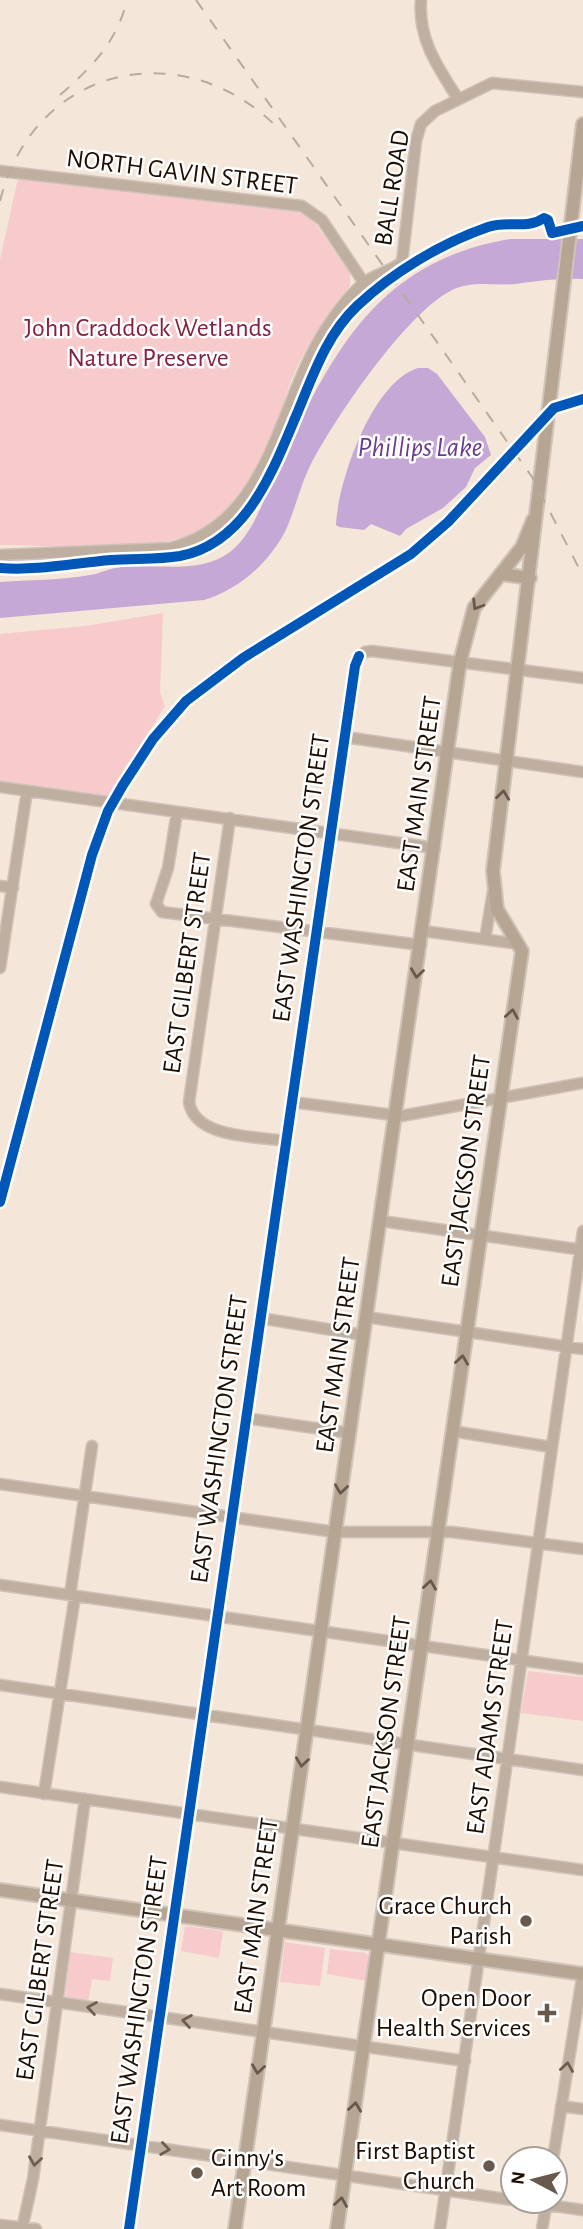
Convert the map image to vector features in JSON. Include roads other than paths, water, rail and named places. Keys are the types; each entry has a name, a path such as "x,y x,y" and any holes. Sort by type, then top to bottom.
{"main road":[{"path":"519,944 497,909 494,885 583,124"},
{"name":"EAST MAIN STREET","path":"235,2229 460,662 471,615 522,547 538,506"},
{"path":"501,574 530,578"},
{"name":"EAST JACKSON STREET","path":"337,2229 522,951 519,944"},
{"path":"0,1890 583,1973"}],"street":[{"path":"421,0 423,34 428,51 458,99"},
{"name":"BALL ROAD","path":"364,283 402,262 418,131 435,111 492,83 583,92"},
{"name":"NORTH GAVIN STREET","path":"0,171 302,206 322,220 364,283"},
{"path":"0,555 170,548 202,537 222,524 242,502 268,458 320,337 364,283"},
{"name":"EAST WASHINGTON STREET","path":"129,2229 201,1716 355,666 359,656 372,651 460,662"},
{"path":"460,662 583,678"},
{"path":"345,737 583,772"},
{"path":"0,787 435,848"},
{"path":"0,968 27,790"},
{"path":"177,812 168,868 157,909 421,946"},
{"name":"EAST GILBERT STREET","path":"230,818 189,1097 192,1113 206,1126 286,1141"},
{"path":"485,939 494,885"},
{"path":"0,886 13,888"},
{"path":"423,931 519,944"},
{"path":"292,1102 396,1116 583,1083"},
{"path":"381,1221 582,1250"},
{"name":"EAST ADAMS STREET","path":"440,2229 583,1231"},
{"path":"366,1317 583,1349"},
{"path":"260,1318 363,1335"},
{"path":"245,1418 349,1433"},
{"path":"452,1431 551,1447"},
{"path":"44,1794 92,1446"},
{"path":"0,1484 335,1532 437,1531 583,1549"},
{"path":"0,1585 583,1669"},
{"path":"0,1685 583,1770"},
{"path":"0,1787 583,1870"},
{"name":"EAST GILBERT STREET","path":"22,2229 58,2002 85,1799"},
{"path":"555,2145 583,1973"},
{"path":"0,1994 465,2061"},
{"path":"561,2106 583,2109"},
{"path":"0,2125 499,2198"},
{"path":"0,2225 36,2229"}],"water":[{"path":"510,239 583,239 583,279 468,285 452,290 434,302 393,343 353,396 310,466 282,538 254,572 242,581 204,600 0,618 0,582 79,577 130,567 189,566 204,564 230,552 252,525 317,389 338,353 362,321 390,292 424,269 463,251"},
{"name":"Phillips Lake","path":"418,368 428,368 437,374 485,437 491,455 475,468 466,487 443,508 406,529 400,536 371,524 364,530 339,527 336,525 343,484 372,412 401,377"}],"railway":[{"path":"60,95 82,75 110,41 127,0"},
{"path":"196,0 532,477 583,576"},
{"path":"0,201 18,155 44,119 78,93 116,78 158,73 200,80 241,99 279,129"}],"place":[{"name":"Grace Church Parish","path":"526,1921"},
{"name":"Open Door Health Services","path":"547,2013"},
{"name":"First Baptist Church","path":"489,2166"},
{"name":"Ginny's Art Room","path":"197,2173"}],"park label":[{"name":"John Craddock Wetlands Nature Preserve","path":"148,343"}]}
